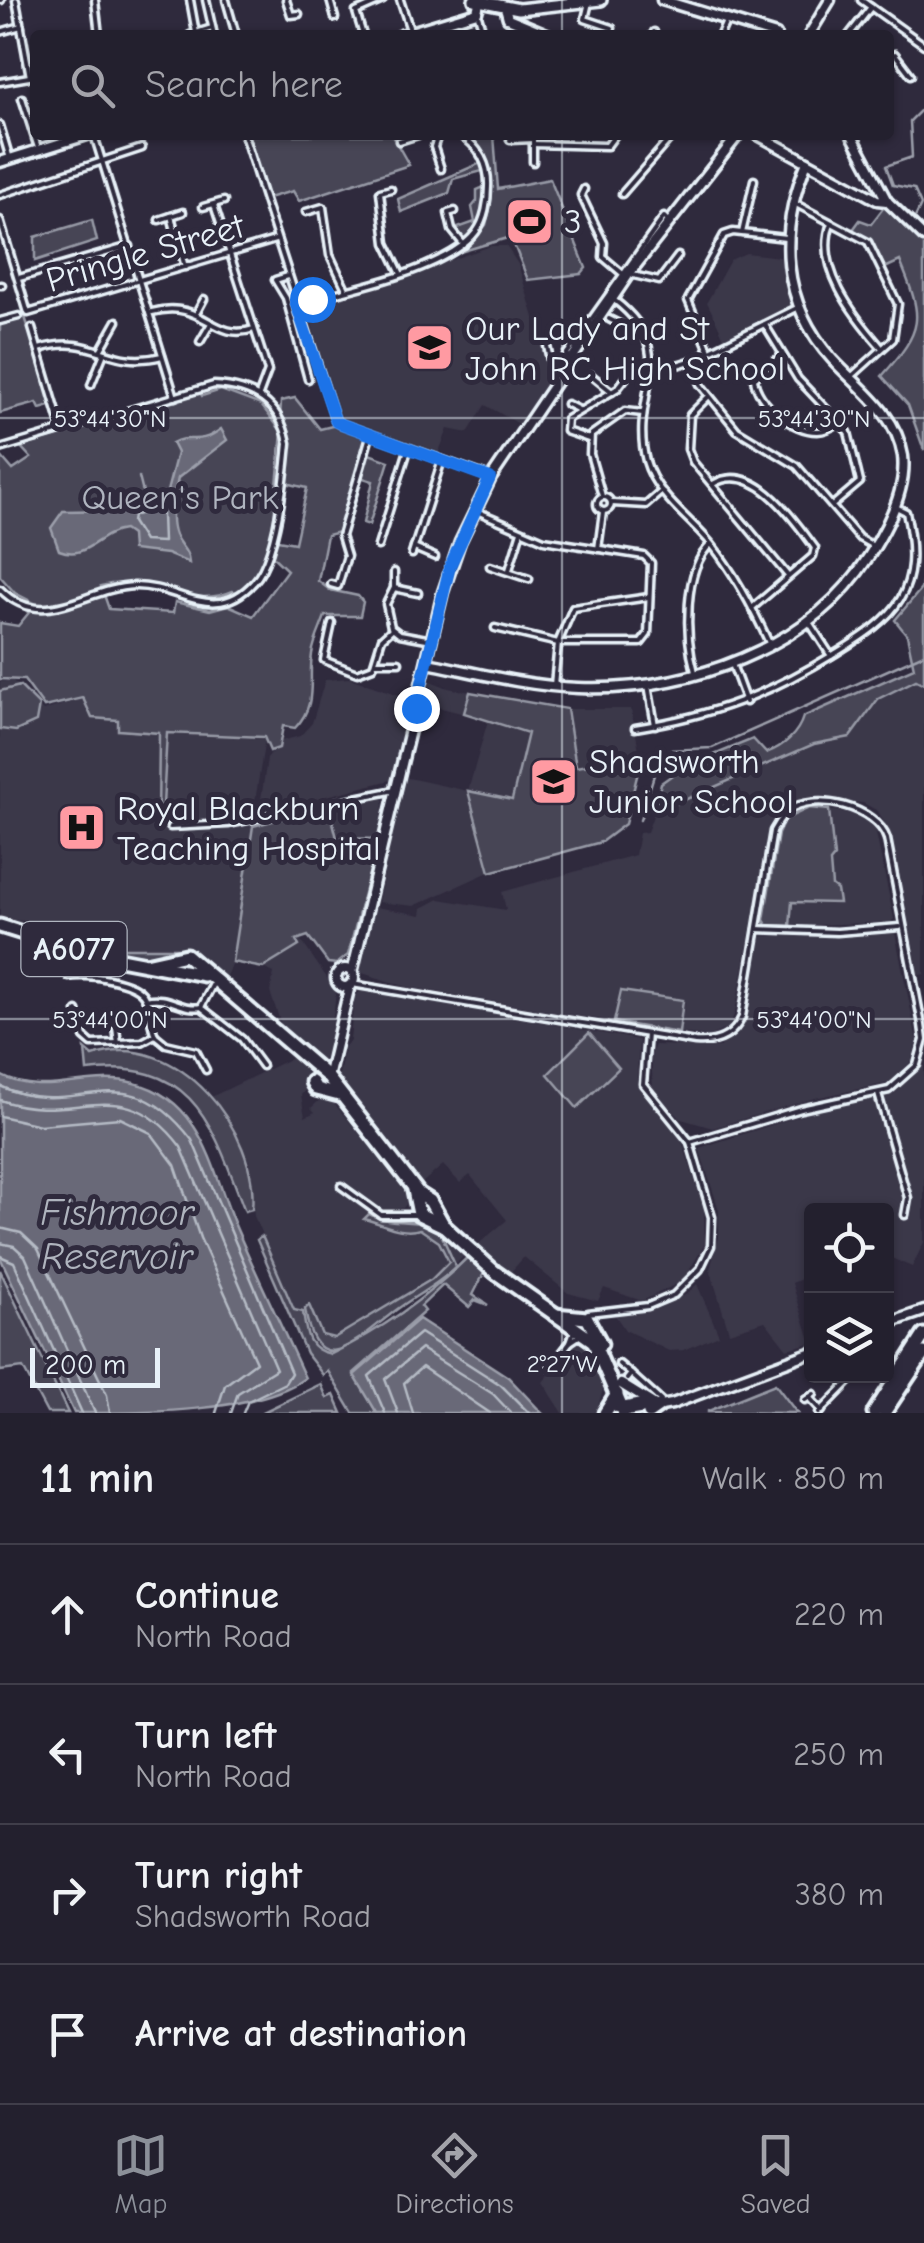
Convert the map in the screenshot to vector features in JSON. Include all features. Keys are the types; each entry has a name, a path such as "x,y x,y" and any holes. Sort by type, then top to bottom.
{"highway":[{"name":"A6077","path":"0,926 86,952 182,964 209,978 265,1020 339,1095 413,1186 422,1208"},
{"path":"422,1208 551,1314 581,1328 598,1349 626,1400 607,1413"},
{"path":"871,1413 924,1335"},
{"path":"886,1410 924,1353"}],"main road":[{"path":"418,30 477,5 601,0"},
{"path":"662,0 759,30"},
{"path":"812,30 830,0"},
{"path":"502,5 508,18 536,30"},
{"path":"0,162 63,140"},
{"path":"322,1079 332,1060 352,979 353,957 450,566 474,510 490,478 626,275 734,140"},
{"path":"767,140 877,200 887,200"},
{"path":"855,140 887,200 924,237"},
{"path":"428,663 554,686 648,685 731,663 770,644 808,621 854,579 895,506 904,460 896,432 877,402 832,358 799,308 786,238 791,202 807,162"},
{"path":"344,1004 338,984 342,970 353,957"},
{"path":"342,970 352,979"},
{"path":"338,984 352,979"},
{"path":"894,1321 924,1311"},
{"path":"626,1400 677,1408 804,1355"},
{"path":"626,1400 654,1407"}],"street":[{"path":"16,0 30,68"},
{"path":"95,0 98,30"},
{"path":"190,0 193,30"},
{"path":"206,0 213,30"},
{"path":"226,0 235,30"},
{"path":"286,0 291,16 299,14"},
{"path":"330,0 335,18"},
{"path":"361,30 356,12 383,0"},
{"path":"400,0 407,30"},
{"path":"861,0 924,46"},
{"path":"591,1 585,19 612,28"},
{"path":"477,5 483,30"},
{"path":"852,30 871,7"},
{"path":"722,30 726,20"},
{"path":"0,32 20,26"},
{"path":"894,54 911,75"},
{"path":"0,82 30,77"},
{"path":"22,98 30,123"},
{"path":"0,125 10,159"},
{"path":"35,140 39,151"},
{"path":"93,140 176,397"},
{"path":"246,140 334,419 370,436 490,478"},
{"path":"436,140 434,146 441,168"},
{"path":"296,304 400,273 464,245 479,229 488,177 479,152 466,140"},
{"path":"510,140 607,146 611,140"},
{"path":"533,140 533,162"},
{"path":"622,194 669,140"},
{"path":"0,196 142,148"},
{"path":"742,232 754,180"},
{"path":"391,189 380,192 384,229 400,273"},
{"path":"584,189 585,203 604,243 602,257 626,275 659,282 678,256"},
{"path":"203,208 224,201"},
{"path":"791,202 868,242 898,304 898,329 852,377"},
{"path":"214,204 268,371 259,395"},
{"path":"306,212 323,207 330,254 346,289"},
{"path":"455,211 448,213 451,227 464,245"},
{"path":"158,220 182,212"},
{"path":"171,216 185,267"},
{"path":"0,220 19,278 130,246"},
{"path":"831,223 827,237 830,266 857,319 882,348"},
{"path":"709,350 688,296 721,237 742,232 786,238"},
{"name":"Pringle Street","path":"19,278 28,313 276,240"},
{"path":"0,250 9,248"},
{"path":"572,360 566,355 626,275"},
{"path":"288,276 275,280 286,298 308,378"},
{"path":"612,298 644,330 652,345 643,413 646,460 662,491 711,544 770,644"},
{"path":"196,314 204,299"},
{"path":"150,313 179,306 232,333 254,330"},
{"path":"652,365 674,366 690,361 799,308"},
{"name":"Pringle Street","path":"0,321 19,316"},
{"path":"609,319 634,332 644,330"},
{"path":"91,386 117,321"},
{"path":"200,342 210,323"},
{"path":"765,325 781,356 840,422 855,448 860,482 834,504"},
{"path":"32,328 62,430"},
{"path":"39,349 78,342 124,362 162,356"},
{"path":"547,346 552,368 562,374"},
{"path":"781,356 754,378 758,394 769,407 802,428 819,431 840,422"},
{"path":"690,361 709,396 737,430 796,466 834,504 860,538 875,547"},
{"path":"589,439 565,429 567,418 612,392 631,371"},
{"path":"591,375 612,392"},
{"path":"0,448 214,386 240,387 259,395 284,424 286,463 266,566 237,596 212,606 141,586 112,588 59,610 26,608 0,589"},
{"path":"709,396 691,412 688,449 696,466 788,576"},
{"path":"567,404 578,410"},
{"path":"589,439 610,418 625,412 643,413"},
{"path":"334,585 347,556 341,536 370,436"},
{"path":"589,439 602,496 612,504 646,504 662,491"},
{"path":"378,546 408,449"},
{"path":"436,557 413,551 442,460"},
{"path":"713,484 727,479 744,481 788,512 815,548 813,556 752,608"},
{"path":"602,496 596,504 603,512"},
{"path":"598,549 603,512 612,504"},
{"path":"895,506 906,512 920,543"},
{"path":"474,510 521,531 576,548 650,559 648,634 641,643 558,643 495,628"},
{"path":"508,570 521,531"},
{"path":"695,674 689,652 694,566 711,544"},
{"path":"490,566 528,579"},
{"path":"392,629 386,611 394,588 394,572"},
{"path":"394,588 418,592"},
{"path":"554,686 558,643 573,608 649,597"},
{"path":"635,728 746,702 799,678 902,612"},
{"path":"808,621 831,656"},
{"path":"332,623 324,660 357,673 376,662 398,662"},
{"path":"392,629 432,640"},
{"path":"376,662 382,638 392,629"},
{"path":"731,663 746,702"},
{"path":"648,685 655,725"},
{"path":"170,828 228,824 395,790"},
{"path":"352,979 706,1044 732,1033 742,1017 773,831 787,811 808,804 859,809 871,814 887,840 900,927 924,1040 914,1069 878,1094 800,1108 690,1142"},
{"path":"757,929 840,932 900,927"},
{"path":"69,977 81,974 133,987 146,1000 155,1035 166,1044 194,1050 207,1066"},
{"path":"202,1008 209,978"},
{"path":"146,1000 167,997 194,1009 202,1008 240,1037 262,1066"},
{"path":"86,1014 78,1013 89,1043 142,1042 155,1035"},
{"path":"116,1026 118,1044"},
{"path":"550,1368 581,1328 603,1309 664,1300 691,1281 706,1259 712,1217 690,1142 643,1084 647,1034"},
{"path":"878,1094 908,1198 904,1216"},
{"path":"342,1186 376,1213 400,1216 422,1208"},
{"path":"400,1216 422,1208"},
{"path":"581,1328 603,1309"},
{"path":"619,1364 626,1400 658,1394 654,1407"},
{"path":"809,1397 821,1412 848,1383"}],"shaded area":[{"name":"Our Lady and St John RC High School","path":"491,246 506,246 518,264 553,381 521,425 485,405 468,433 448,429 438,454 337,419 308,310"},
{"path":"746,253 780,257 792,307 725,340 707,302 730,260"},
{"path":"349,678 411,699 391,780 259,813 267,759 281,741 300,736 312,723 325,680"},
{"name":"Royal Blackburn Teaching Hospital","path":"12,680 43,711 83,698 119,720 119,730 265,739 253,814 165,827 166,830 253,826 232,962 225,979 197,964 195,950 116,948 115,929 0,919 0,682"},
{"name":"Shadsworth Junior School","path":"428,680 448,688 567,709 631,709 641,760 625,824 601,842 489,872 414,906 378,902 404,777 468,791 488,720 422,703"},
{"path":"917,680 924,684 924,974 917,976 887,828 878,811 863,803 809,799 793,800 771,823 735,1013 729,1027 711,1036 679,1033 685,1002 621,991 614,1022 407,987 359,972 376,907 421,915 422,908 439,899 506,910 502,892 635,855 639,833 647,832 654,813 814,744 850,737 878,699"},
{"path":"385,792 378,839 337,838 329,806"},
{"path":"829,810 855,813 874,824 894,919 891,922 790,926 792,902 838,903 837,890 832,886 830,862 834,857"},
{"path":"895,933 917,1040 912,1061 889,1083 815,1098 713,1128 681,1119 653,1090 651,1054 655,1045 720,1047 740,1031 747,1019 761,936"},
{"path":"300,939 336,991 330,1049 320,1064 281,1024 270,992 274,973 263,968 298,947 295,940"},
{"path":"362,990 639,1040 637,1080 682,1141 704,1209 705,1244 683,1281 642,1301 604,1288 598,1301 568,1293 524,1257 509,1274 476,1246 507,1220 470,1175 460,1183 443,1165 422,1183 338,1079 345,1046 350,1041 354,996"},
{"path":"298,1055 307,1075 307,1088 301,1095 305,1117 315,1112 311,1108 323,1097 332,1101 406,1189 408,1202 403,1208 387,1211 372,1205 346,1184 339,1189 380,1219 432,1223 468,1252 427,1292 313,1354 254,1216 249,1161 211,1097"},
{"path":"924,1062 924,1242 912,1267 894,1259 894,1203 804,1203 804,1278 792,1283 804,1321 804,1345 787,1349 765,1321 729,1332 710,1269 719,1237 719,1210 699,1148 818,1110 894,1094"},
{"path":"697,1284 719,1335 684,1350 669,1351 625,1330 615,1315 659,1308 687,1294"},
{"path":"578,1341 596,1356 607,1376 596,1413 563,1413 543,1382"}],"green space":[{"path":"250,140 395,140 409,165 299,201 293,191 268,198"},
{"path":"465,140 494,140 498,189 550,179 586,268 581,274 528,280 511,237 463,251 486,225 491,204 479,229 464,245 452,230 475,222 472,207 477,201 477,190 491,184 489,169 453,179 449,193 401,212 398,199 483,162 479,152"},
{"path":"884,207 924,241 924,450 908,405 882,376 912,334 916,323 913,297 900,261 885,268 873,244 852,231 860,220 871,224"},
{"path":"92,220 97,241 35,261 35,237"},
{"path":"25,317 54,405 40,409 37,403 0,413 0,323"},
{"name":"Queen's Park","path":"221,390 261,405 282,432 272,539 295,543 307,488 282,482 288,443 280,418 281,401 295,398 320,429 340,424 370,436 366,453 389,461 369,525 363,523 373,481 360,477 346,530 327,535 318,581 330,590 358,596 363,602 360,616 325,616 313,649 311,692 302,719 295,728 283,726 279,748 270,751 264,737 167,733 162,823 158,821 159,733 118,730 118,720 92,718 83,698 44,707 24,680 0,679 0,623 18,626 36,604 15,593 0,576 0,455 13,470 31,458 21,447 200,392 202,396","holes":["269,553 287,570 253,616 228,605 210,610 175,602 173,613 109,609 101,586 135,585 200,597 233,591 241,594 266,566"]},
{"path":"924,570 924,684 916,680 878,699 850,737 814,744 654,813 661,783 682,768 753,739 766,753 794,734 803,717 914,668 907,635 895,620 921,589"},
{"path":"20,686 39,705 36,722 16,731 0,729 0,691"},
{"name":"Shadsworth Junior School","path":"470,692 567,709 576,767 626,759 638,772 625,824 601,842 490,872 468,791 512,800 528,733 464,713"},
{"path":"329,806 337,838 378,839 348,955 337,964 328,963 308,936 296,940 299,946 263,968 232,962 253,826"},
{"path":"809,808 829,810 834,857 830,862 832,886 837,890 839,903 792,902 790,926 767,925 764,920 778,834 785,819"},
{"path":"41,925 115,929 117,948 175,948 160,954 134,954 109,948 108,938 69,939 41,933"},
{"path":"621,991 683,1000 679,1033 614,1022"},
{"path":"589,1033 619,1068 577,1108 548,1074"},
{"path":"85,1049 93,1056 124,1051 154,1057 182,1071 207,1093 227,1119 242,1149 251,1179 252,1209 245,1211 222,1152 195,1105 176,1087 153,1075 124,1070 87,1071"},
{"path":"369,1214 438,1227 456,1267 351,1344 328,1350 318,1345 310,1332 305,1309 309,1305 322,1335 334,1338 432,1279 449,1262 439,1242 420,1229 399,1230 364,1219"},
{"path":"262,1236 294,1310 303,1312 309,1339 323,1352 331,1354 388,1322 471,1254 486,1269 473,1295 488,1305 475,1300 469,1307 443,1285 421,1306 425,1311 354,1373 377,1413 353,1413 328,1371 323,1375 306,1353 257,1240"},
{"path":"0,1270 68,1413 47,1413 23,1368 0,1371"},
{"path":"321,1384 327,1398 334,1395 342,1413 261,1413"},
{"path":"775,1384 797,1413 708,1412 708,1411"}],"water":[{"path":"221,429 227,440 178,478 172,521 189,563 167,554 132,550 131,535 124,530 77,552 59,550 51,528 63,511 120,510 165,499 177,453 172,443 200,439"},
{"name":"Fishmoor Reservoir","path":"0,1075 33,1085 117,1080 157,1092 176,1105 202,1140 235,1225 305,1378 258,1398 197,1409 74,1413 0,1257"},
{"path":"419,1319 508,1377 542,1413 377,1413 354,1375"}],"waterway":[{"path":"914,220 921,205 914,189 893,185 886,166 912,157 910,121 924,107"},
{"path":"910,229 924,244"},
{"path":"139,477 145,501"},
{"path":"640,820 659,759 670,750 712,748 924,654"}],"place":[{"name":"3","path":"529,221"},
{"name":"Our Lady and St John RC High School","path":"430,348"},
{"name":"Shadsworth Junior School","path":"554,781"},
{"name":"Royal Blackburn Teaching Hospital","path":"82,828"}],"route":[{"path":"312,299 296,304 336,422 490,478 450,566 416,708"}]}
